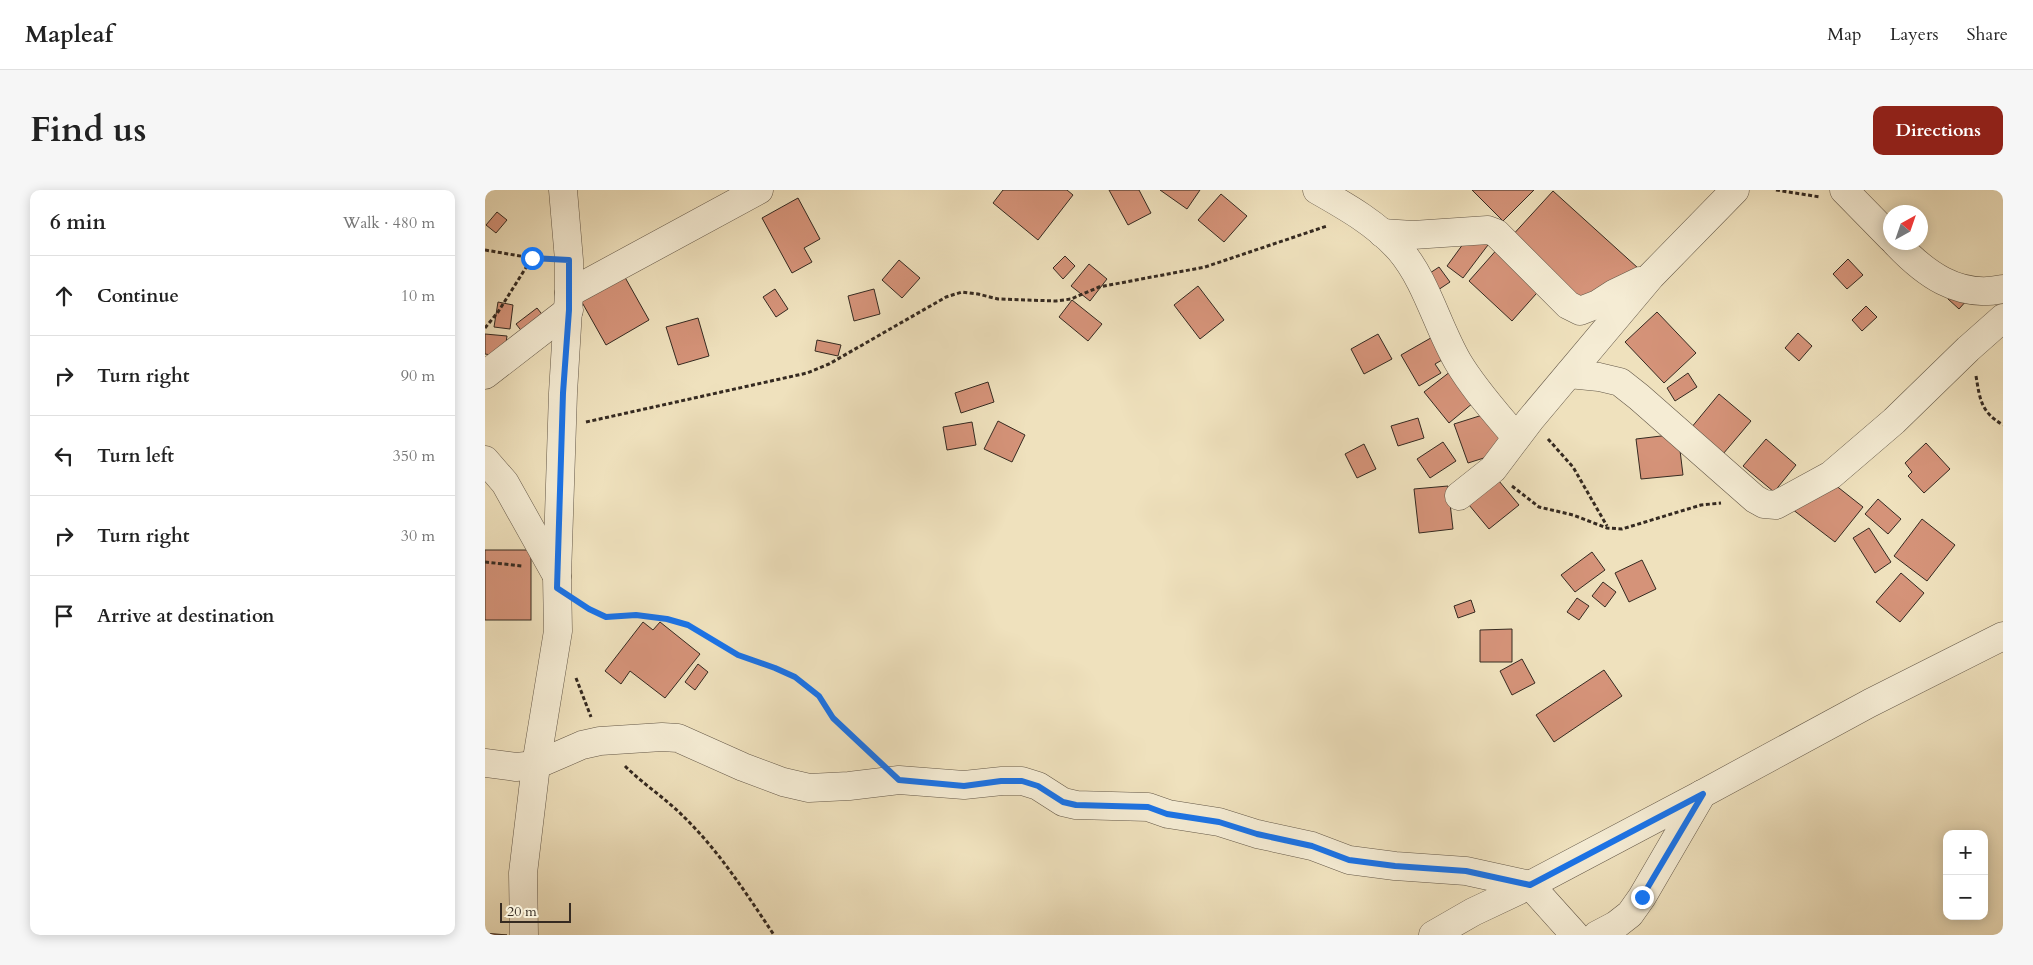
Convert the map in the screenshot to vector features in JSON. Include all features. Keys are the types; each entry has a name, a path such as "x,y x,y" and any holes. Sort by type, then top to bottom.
{"street":[{"path":"524,935 523,873 536,764 558,630 555,577 569,302 569,260 563,190"},
{"path":"485,375 569,302 759,190"},
{"path":"1317,190 1361,216 1382,232 1399,250 1412,266 1458,362 1484,398 1523,429"},
{"path":"1459,496 1493,469 1523,429 1651,276 1735,190"},
{"path":"1851,197 1883,230"},
{"path":"1382,232 1413,235 1488,230 1496,233 1568,305 1580,311 1598,304 1615,293 1651,276"},
{"path":"1903,250 1936,279 1962,289 1981,291 2003,289"},
{"path":"1569,374 1599,377 1620,382 1755,499 1764,504 1776,505 1831,475 1893,421 2003,318"},
{"path":"485,460 505,483 555,577"},
{"path":"1433,935 1473,912 1530,885 1703,794 1870,703 2003,636"},
{"path":"485,763 516,767 536,764 581,745 599,741 645,737 678,738 743,767 783,782 809,788 849,786 899,780 964,786 1001,781 1022,781 1038,786 1063,802 1076,805 1148,807 1167,814 1219,822 1257,834 1312,846 1349,860 1395,866 1466,871 1530,885 1575,935"},
{"path":"1597,935 1616,925 1630,914 1703,794"}],"path":[{"path":"1776,190 1851,197"},
{"path":"563,427 807,373 829,364 945,297 962,292 998,299 1056,301 1071,299 1099,287 1205,267 1361,216"},
{"path":"485,250 532,258 569,260"},
{"path":"485,328 508,298 532,258"},
{"path":"1968,349 1983,408 1989,416 2003,425"},
{"path":"1523,429 1573,467 1607,528"},
{"path":"1493,469 1539,507 1573,515 1607,528 1622,529 1701,505 1755,499"},
{"path":"485,562 555,577 589,609 606,617 636,615 667,619 688,625 738,655 795,677 819,696 833,718 899,780"},
{"path":"576,677 599,741 629,770 681,813 698,831 732,872 774,935"}],"building":[{"path":"1003,190 1067,190 1073,195 1038,240 993,203"},
{"path":"1109,190 1139,190 1151,213 1128,225"},
{"path":"1160,190 1200,190 1187,209"},
{"path":"1472,190 1534,190 1503,221"},
{"path":"1553,191 1638,268 1595,316 1510,238"},
{"path":"1221,194 1247,216 1224,242 1198,220"},
{"path":"798,198 820,239 804,248 812,262 792,273 762,218"},
{"path":"497,212 507,220 496,233 486,225"},
{"path":"1474,229 1491,241 1463,278 1447,266"},
{"path":"1500,246 1544,285 1512,321 1469,281"},
{"path":"1065,256 1075,266 1063,279 1053,268"},
{"path":"1848,259 1863,275 1847,289 1833,274"},
{"path":"899,260 920,278 902,298 882,280"},
{"path":"1089,264 1107,279 1090,301 1071,286"},
{"path":"1439,267 1450,282 1435,292 1424,277"},
{"path":"622,272 649,320 606,345 579,297"},
{"path":"1965,281 1976,290 1959,309 1948,299"},
{"path":"1198,286 1224,320 1200,339 1174,305"},
{"path":"775,289 788,309 776,317 763,297"},
{"path":"874,289 880,314 854,321 848,296"},
{"path":"1072,300 1102,324 1088,341 1059,317"},
{"path":"498,302 513,305 510,329 494,327"},
{"path":"1866,306 1877,317 1862,331 1852,320"},
{"path":"537,308 549,323 528,339 516,324"},
{"path":"1657,312 1696,353 1664,383 1625,342"},
{"path":"698,318 709,356 678,365 666,327"},
{"path":"1798,333 1812,346 1799,361 1785,348"},
{"path":"485,334 507,336 504,357 485,354"},
{"path":"1378,334 1392,359 1364,374 1351,349"},
{"path":"1436,335 1449,356 1435,364 1441,373 1419,386 1401,355"},
{"path":"817,340 841,345 838,356 815,351"},
{"path":"1455,368 1479,398 1449,423 1424,392"},
{"path":"1688,373 1697,387 1675,401 1667,388"},
{"path":"988,382 994,402 961,413 955,393"},
{"path":"1719,394 1751,421 1723,454 1691,428"},
{"path":"1492,412 1506,451 1468,463 1454,424"},
{"path":"1418,418 1424,438 1398,446 1391,426"},
{"path":"998,421 1025,435 1012,462 984,449"},
{"path":"972,422 976,445 947,450 943,427"},
{"path":"1678,434 1683,475 1641,479 1636,439"},
{"path":"1766,439 1796,465 1774,492 1743,466"},
{"path":"1443,442 1456,461 1430,478 1417,459"},
{"path":"1926,443 1950,469 1924,493 1908,476 1912,472 1905,463"},
{"path":"1364,444 1376,469 1357,478 1345,454"},
{"path":"1820,473 1863,507 1835,542 1792,509"},
{"path":"1494,475 1519,505 1489,529 1464,499"},
{"path":"1448,486 1453,529 1419,533 1414,489"},
{"path":"1878,499 1901,519 1888,534 1865,514"},
{"path":"1922,519 1955,545 1927,581 1894,556"},
{"path":"1869,528 1891,562 1875,573 1853,538"},
{"path":"485,550 531,550 531,620 485,620"},
{"path":"1592,552 1605,570 1575,592 1561,575"},
{"path":"1642,560 1656,589 1629,602 1615,573"},
{"path":"1901,573 1924,593 1900,622 1876,602"},
{"path":"1603,582 1616,592 1605,607 1592,596"},
{"path":"1577,598 1589,606 1579,620 1567,612"},
{"path":"1471,600 1475,612 1458,618 1454,606"},
{"path":"643,622 653,630 660,622 700,654 665,698 630,671 621,684 605,671"},
{"path":"1512,629 1512,662 1480,662 1480,630"},
{"path":"1522,659 1535,683 1512,695 1500,671"},
{"path":"698,664 708,672 695,690 685,682"},
{"path":"1604,670 1622,696 1554,742 1536,715"},
{"path":"485,933 507,935 485,935"}],"route":[{"path":"532,258 569,260 569,310 563,393 557,588 589,609 606,617 636,615 667,619 688,625 738,655 795,677 812,689 826,705 833,718 899,780 964,786 1001,781 1022,781 1038,786 1063,802 1076,805 1148,807 1167,814 1219,822 1257,834 1312,846 1349,860 1395,866 1466,871 1530,885 1703,794 1642,897"}]}
